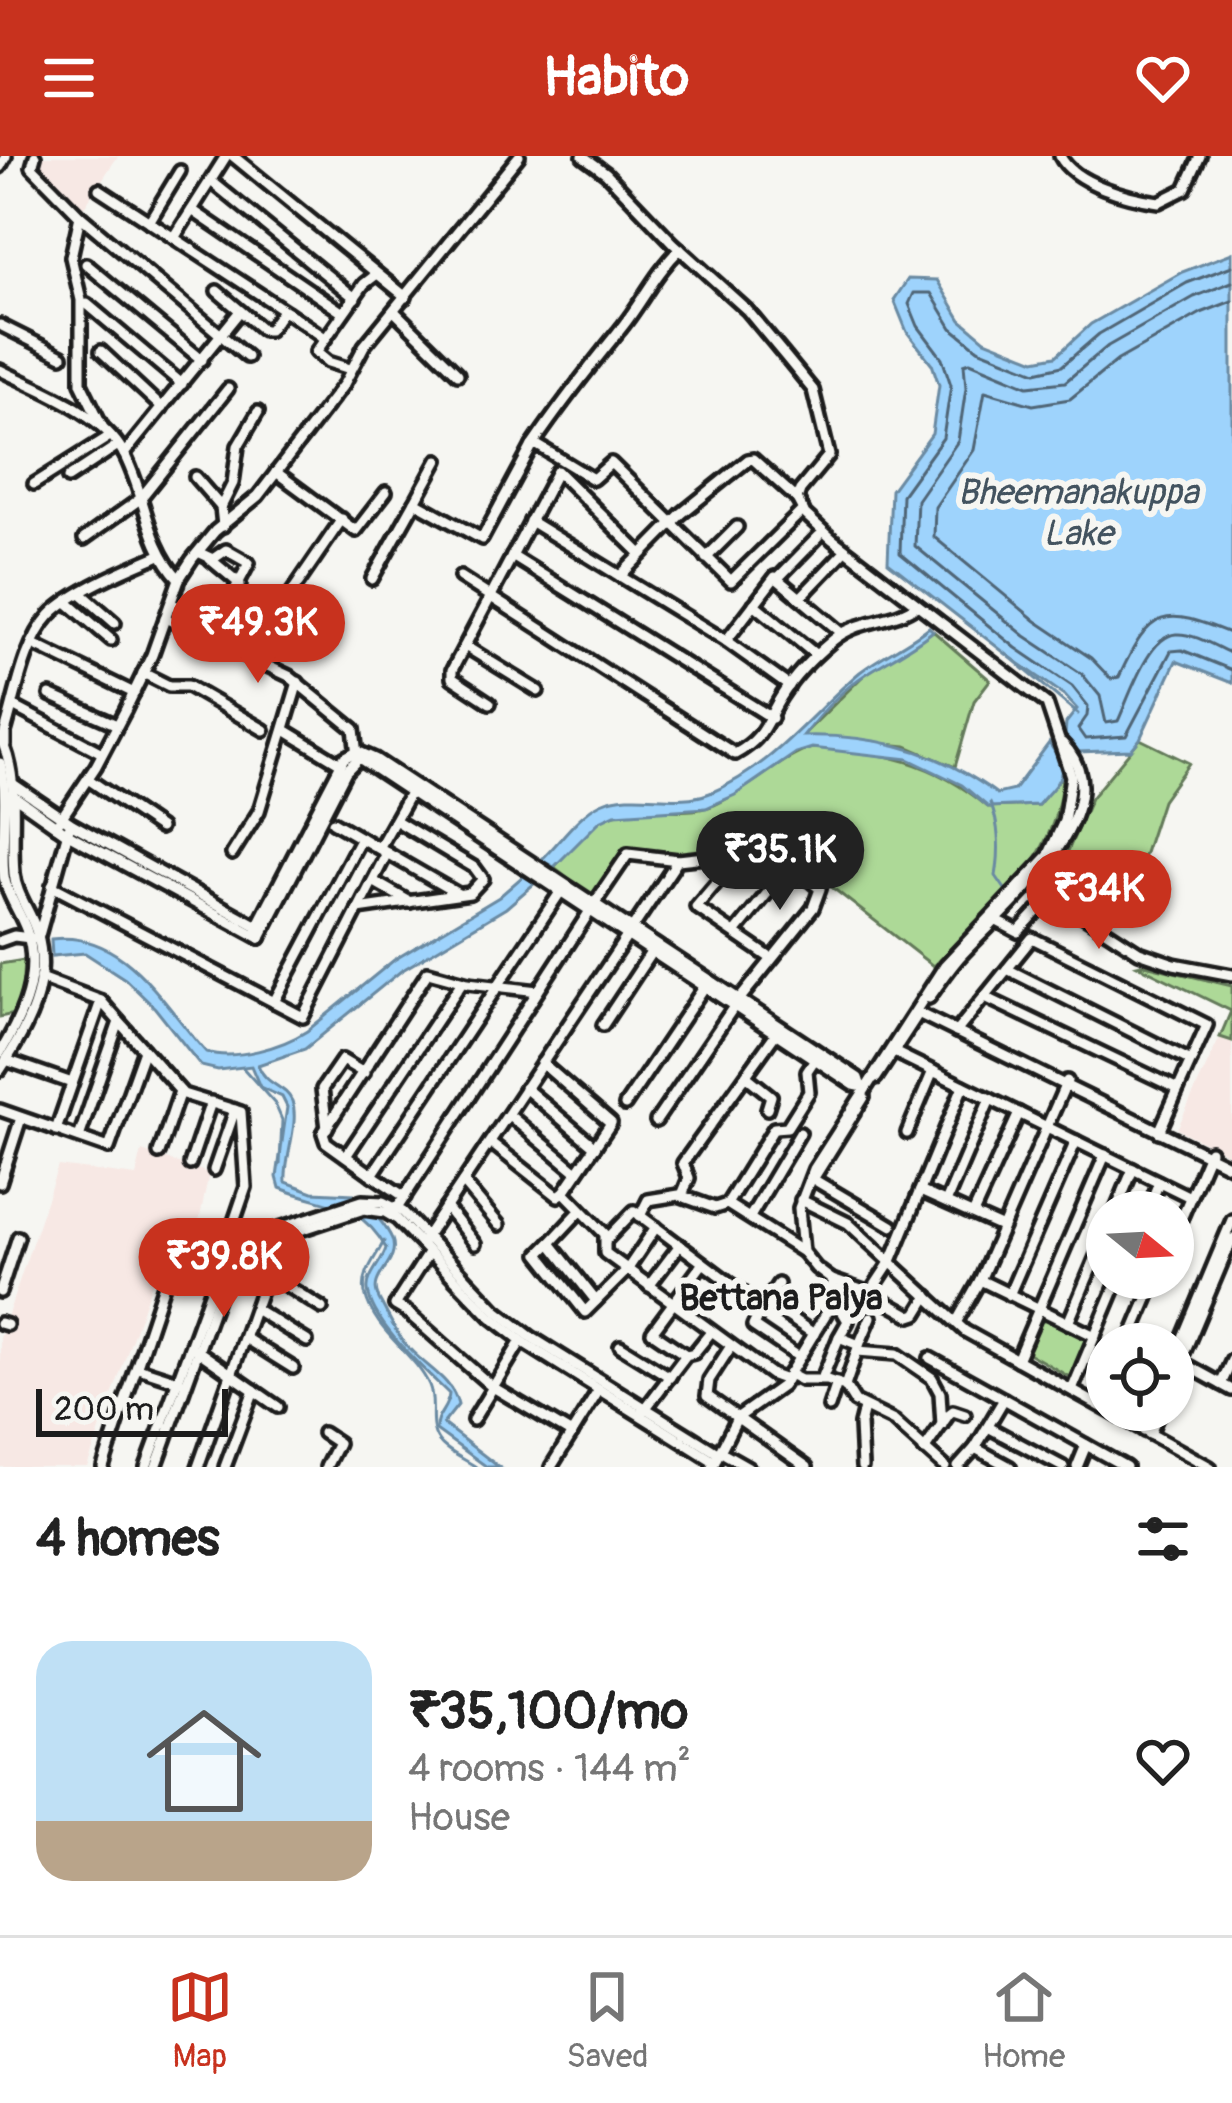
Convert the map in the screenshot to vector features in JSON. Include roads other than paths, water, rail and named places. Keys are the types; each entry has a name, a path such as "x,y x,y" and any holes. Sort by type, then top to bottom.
{"street":[{"path":"0,167 6,156"},
{"path":"19,156 34,160 80,216 247,357"},
{"path":"174,238 230,156 406,298"},
{"path":"2,1061 30,993 34,948 64,825 134,693 179,579 205,556 223,526 258,496 344,384 364,346 519,156"},
{"path":"583,156 748,310 813,390 829,455 797,499"},
{"path":"1060,156 1066,168 1082,178 1159,202 1185,189 1200,156"},
{"path":"149,222 180,171"},
{"path":"211,181 355,298"},
{"path":"99,189 325,338"},
{"path":"192,210 343,313"},
{"path":"80,216 71,257 81,300 81,383 114,442 160,555 179,579"},
{"path":"442,228 450,244"},
{"path":"415,502 482,539 532,446 574,384 619,332 662,266 680,249"},
{"path":"86,264 202,360"},
{"path":"350,369 316,352 376,274"},
{"path":"217,291 267,330 287,312"},
{"path":"86,304 182,384"},
{"path":"68,478 162,408 241,311"},
{"path":"394,311 458,374"},
{"path":"0,326 62,356"},
{"path":"101,351 162,408"},
{"path":"0,370 88,416 114,442"},
{"path":"84,539 140,500 228,389"},
{"path":"223,526 221,507 233,483 238,446 257,412"},
{"path":"34,484 114,442"},
{"path":"532,446 588,478 600,476 611,463 731,581 802,510"},
{"path":"620,576 715,485 753,459 832,539 1047,704 1062,743 1071,787 1064,821 1048,856 945,965 864,1087 814,1169 801,1200 803,1252"},
{"path":"372,579 438,460"},
{"path":"490,703 452,678 452,670 557,471 641,554"},
{"path":"276,472 358,531 386,492"},
{"path":"195,477 221,507"},
{"path":"171,604 198,613 208,608 244,635 261,637 283,617 279,611 342,519"},
{"path":"530,521 726,641 789,686"},
{"path":"706,558 737,527"},
{"path":"726,641 819,536"},
{"path":"205,556 226,550 248,562 208,640"},
{"path":"800,598 842,554"},
{"path":"34,948 7,888 2,857 8,785 3,742 13,706 33,644 49,616 67,602 160,555"},
{"path":"205,556 240,584"},
{"path":"512,556 772,718"},
{"path":"460,577 729,754 749,745 772,718 789,686 842,633 917,604"},
{"path":"777,579 842,633"},
{"path":"82,594 115,623"},
{"path":"67,602 111,640"},
{"path":"754,604 816,655"},
{"path":"165,618 298,682 354,729 357,755 258,932"},
{"path":"33,644 134,693"},
{"path":"465,646 538,691"},
{"path":"143,673 169,686 188,686 264,730"},
{"path":"232,854 260,811 298,682"},
{"path":"50,695 117,725"},
{"path":"13,706 102,753"},
{"path":"285,730 341,764"},
{"path":"864,1087 956,961 1051,864 1067,831 1079,778 1072,754 1062,743"},
{"path":"258,932 350,753 858,1078 864,1087"},
{"path":"357,755 592,907"},
{"path":"1,768 13,797 15,886 40,978 30,1021 2,1061"},
{"path":"88,779 160,828"},
{"path":"8,785 64,825"},
{"path":"52,886 303,1017 373,881 411,791"},
{"path":"13,797 258,932"},
{"path":"358,909 470,893 482,883 482,875 395,820"},
{"path":"333,821 459,895"},
{"path":"274,1002 361,838"},
{"path":"394,1212 628,854 678,860 723,855 760,838 820,889 820,895 737,1003 656,1121"},
{"path":"752,842 696,907 772,959"},
{"path":"572,1434 491,1387 395,1305 446,1208 678,860"},
{"path":"735,933 791,864"},
{"path":"373,881 411,902"},
{"path":"372,1175 561,891"},
{"path":"995,920 1018,932 1044,904 1059,900 1139,952 1232,975"},
{"path":"628,931 737,1003"},
{"path":"0,941 21,936 34,948"},
{"path":"958,1030 1031,938 1207,1025 1160,1129"},
{"path":"603,1025 652,951"},
{"path":"1007,969 1191,1061"},
{"path":"405,1197 323,1138 327,1128 428,972 496,988 538,991"},
{"path":"40,978 100,1001 180,1091 241,1112 246,1187 194,1349 146,1467"},
{"path":"346,1156 462,982"},
{"path":"626,1105 705,986"},
{"path":"985,997 1178,1089"},
{"path":"56,1130 100,1001"},
{"path":"919,1011 1232,1164"},
{"path":"79,1138 119,1022"},
{"path":"778,1030 854,1085 864,1087"},
{"path":"682,1196 689,1178 683,1162 778,1030"},
{"path":"0,1110 109,1148 144,1050"},
{"path":"894,1052 1178,1191"},
{"path":"781,1107 808,1092 807,1071 815,1059"},
{"path":"327,1128 322,1089 342,1060 364,1072"},
{"path":"2,1061 72,1083"},
{"path":"490,1142 558,1196 596,1147 611,1121 542,1063"},
{"path":"907,1132 933,1071"},
{"path":"640,1216 648,1200 682,1196 716,1208 727,1204 763,1142 774,1128 787,1126 781,1107 746,1076"},
{"path":"962,1324 1066,1083"},
{"path":"870,1293 891,1261 963,1086"},
{"path":"525,1088 596,1147"},
{"path":"159,1153 180,1091"},
{"path":"946,1202 990,1099"},
{"path":"190,1164 211,1102"},
{"path":"214,1170 235,1110"},
{"path":"973,1214 1019,1113"},
{"path":"509,1114 578,1172"},
{"path":"0,1183 21,1118"},
{"path":"750,1217 800,1133"},
{"path":"1010,1295 1076,1141"},
{"path":"1193,1191 1209,1153"},
{"path":"1018,1358 1105,1155"},
{"path":"1124,1191 1133,1169"},
{"path":"813,1179 892,1226"},
{"path":"1156,1191 1160,1182"},
{"path":"463,1183 500,1226"},
{"path":"920,1191 1001,1227"},
{"path":"564,1192 608,1239"},
{"path":"801,1200 848,1223 965,1331 1086,1394"},
{"path":"727,1204 803,1252 832,1280 913,1316 928,1296"},
{"path":"214,1282 258,1235 369,1205 394,1212 496,1311 531,1337 643,1412 720,1458 748,1467"},
{"path":"446,1208 475,1244"},
{"path":"580,1211 550,1243 596,1301 627,1270 656,1227"},
{"path":"814,1334 764,1305 634,1211 608,1239 605,1253 772,1375 841,1385 855,1402 894,1421 945,1467"},
{"path":"1191,1323 1232,1220"},
{"path":"0,1292 18,1237"},
{"path":"1193,1323 1232,1239"},
{"path":"426,1244 491,1317 599,1390 643,1412"},
{"path":"649,1286 680,1245"},
{"path":"104,1467 176,1252"},
{"path":"236,1254 322,1308"},
{"path":"194,1349 236,1254"},
{"path":"686,1355 652,1332 703,1263"},
{"path":"215,1467 199,1464 268,1274"},
{"path":"822,1379 848,1321 835,1299 832,1280"},
{"path":"980,1280 1086,1332"},
{"path":"1068,1323 1086,1281"},
{"path":"778,1284 753,1326 800,1358"},
{"path":"720,1458 737,1418 788,1377 835,1299"},
{"path":"255,1309 307,1341"},
{"path":"829,1407 871,1318"},
{"path":"643,1412 686,1355 694,1353 711,1332"},
{"path":"839,1337 858,1348 896,1353 932,1378 940,1393 942,1425"},
{"path":"244,1338 293,1368"},
{"path":"473,1420 521,1340"},
{"path":"620,1346 670,1377"},
{"path":"731,1346 709,1380 707,1396 807,1467"},
{"path":"194,1349 278,1407"},
{"path":"1073,1388 1086,1357"},
{"path":"930,1358 1126,1467"},
{"path":"1194,1370 1227,1387 1232,1360"},
{"path":"138,1368 182,1382"},
{"path":"156,1467 182,1382"},
{"path":"225,1467 254,1390"},
{"path":"551,1467 599,1390"},
{"path":"958,1467 976,1448 1004,1400"},
{"path":"862,1467 860,1424 865,1408"},
{"path":"924,1450 953,1412 965,1415"},
{"path":"988,1427 1063,1467"},
{"path":"1150,1431 1210,1467"},
{"path":"1150,1431 1220,1467"},
{"path":"323,1433 338,1443 326,1467"},
{"path":"1077,1467 1086,1445"},
{"path":"976,1448 1010,1467"}],"water":[{"name":"Bheemanakuppa Lake","path":"1232,253 1232,683 1176,661 1131,750 1078,752 1065,735 1066,723 1077,709 1064,695 888,562 891,490 932,434 939,385 932,364 907,332 894,300 908,279 937,280 961,320 985,340 1035,360 1056,356 1091,324 1182,272"},
{"path":"929,627 933,631 849,687 803,736 855,738 905,748 953,767 997,794 1014,790 1049,743 1060,762 1060,776 1038,805 988,807 962,785 908,759 812,748 706,808 615,814 600,821 554,867 541,860 601,803 627,797 697,797 732,782 772,754 860,672"},
{"path":"523,876 535,883 506,908 401,971 305,1049 258,1065 292,1101 286,1182 313,1192 354,1194 385,1227 393,1248 377,1283 379,1299 403,1341 455,1395 458,1405 443,1424 499,1467 487,1467 436,1430 449,1394 401,1346 371,1303 368,1285 386,1248 375,1232 352,1213 280,1188 277,1177 287,1107 282,1097 260,1087 251,1066 218,1070 201,1066 125,979 85,953 52,956 51,939 77,939 121,958 158,993 206,1052 244,1054 307,1031 394,960 499,897"}],"waterway":[{"path":"1010,657 1078,714"},
{"path":"990,803 998,839 996,876 1007,892"},
{"path":"243,1068 275,1104 282,1120 280,1165"},
{"path":"384,1241 365,1279 370,1307 429,1385 438,1440 476,1467"}],"district":[{"name":"Bettana Palya","path":"781,1298"}]}
